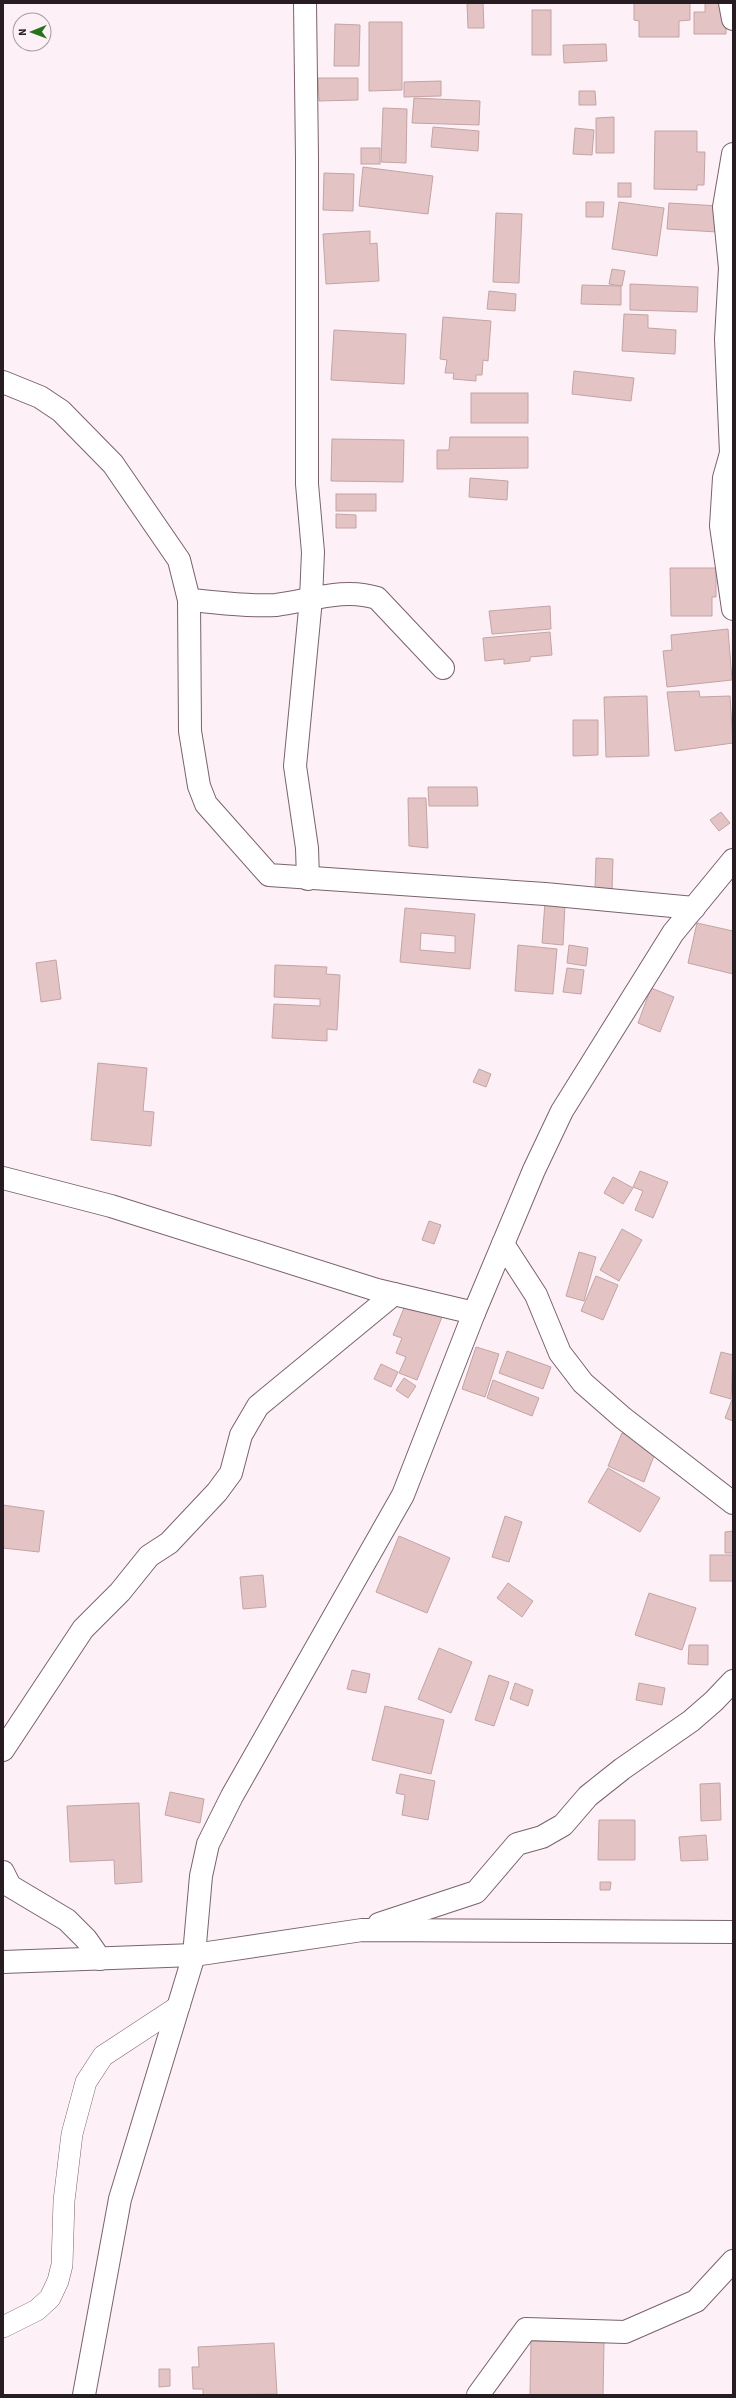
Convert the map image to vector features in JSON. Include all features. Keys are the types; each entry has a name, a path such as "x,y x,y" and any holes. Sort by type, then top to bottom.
{"street":[{"path":"305,3 307,158 305,386 307,484 313,552 311,599 295,766 307,848 308,879"},
{"path":"730,3 733,19"},
{"path":"732,596 721,526 724,478 731,453 726,339 730,268 724,207 733,154"},
{"path":"3,382 40,397 61,411 113,464 179,560 189,600 190,731 199,786 206,804 269,875 308,879 545,894 694,908"},
{"path":"189,600 262,605 350,594 376,598 443,668"},
{"path":"84,2395 120,2199 194,1955 201,1876 208,1844 232,1796 403,1495 474,1313 562,1111 673,933 733,860"},
{"path":"3,1178 111,1206 394,1294 474,1313"},
{"path":"503,1244 536,1295 560,1353 583,1384 623,1418 733,1503"},
{"path":"3,1750 83,1629 120,1592 149,1556 169,1543 217,1492 231,1473 240,1435 258,1406 394,1294"},
{"path":"362,1930 476,1892 517,1844 542,1837 563,1825 588,1796 622,1769 691,1720 714,1701 733,1681"},
{"path":"3,1872 10,1886 67,1920 86,1939 100,1959"},
{"path":"3,1962 194,1955 362,1930 733,1932"},
{"path":"478,2395 526,2329 625,2332 696,2301 733,2261"}],"lane":[{"path":"3,2328 37,2310 50,2298 58,2281 62,2265 64,2201 72,2134 86,2082 103,2056 179,2006"}],"building":[{"path":"467,3 483,3 484,28 468,28"},
{"path":"634,3 690,3 690,20 679,21 679,37 639,37 639,21 634,20"},
{"path":"705,3 726,3 726,34 694,34 694,12 705,12"},
{"path":"532,10 551,10 551,55 532,55"},
{"path":"369,22 402,22 402,90 369,91"},
{"path":"335,24 360,25 359,66 334,66"},
{"path":"606,44 607,61 564,63 563,45"},
{"path":"318,78 358,78 358,100 319,101"},
{"path":"441,81 441,96 404,97 404,82"},
{"path":"579,91 595,91 596,105 579,105"},
{"path":"414,98 480,101 479,125 412,123"},
{"path":"383,108 407,109 406,163 381,162"},
{"path":"614,117 614,153 596,153 596,118"},
{"path":"433,127 479,131 478,151 431,147"},
{"path":"575,128 594,130 592,155 573,154"},
{"path":"655,131 697,131 697,152 705,152 704,185 697,185 697,190 654,189"},
{"path":"361,148 380,148 380,164 361,164"},
{"path":"363,167 433,176 428,214 359,206"},
{"path":"324,173 354,174 353,211 323,210"},
{"path":"618,183 631,183 631,197 618,197"},
{"path":"586,202 604,202 603,217 586,217"},
{"path":"619,202 664,208 657,256 612,249"},
{"path":"669,203 719,206 717,232 667,229"},
{"path":"496,213 522,214 519,283 493,282"},
{"path":"370,231 370,244 377,243 379,281 326,284 323,234"},
{"path":"612,269 625,271 622,286 609,284"},
{"path":"630,284 698,287 697,312 630,310"},
{"path":"582,285 621,286 621,305 581,304"},
{"path":"489,291 516,294 515,311 487,309"},
{"path":"624,314 648,315 648,328 676,330 675,354 622,351"},
{"path":"443,317 491,321 488,361 483,360 482,375 476,375 476,381 453,379 454,373 445,373 447,360 440,359"},
{"path":"334,330 406,334 404,384 331,380"},
{"path":"574,371 634,378 631,401 572,394"},
{"path":"471,393 528,393 528,423 471,423"},
{"path":"450,437 528,437 528,468 437,469 437,450 449,450"},
{"path":"332,439 404,440 403,482 331,481"},
{"path":"470,478 508,481 507,500 469,497"},
{"path":"336,494 376,494 376,511 336,511"},
{"path":"336,514 356,515 356,528 336,528"},
{"path":"670,568 716,568 716,597 712,597 712,616 671,616"},
{"path":"550,606 551,629 492,634 489,611"},
{"path":"728,629 732,680 667,687 663,651 672,650 671,635"},
{"path":"550,632 552,655 530,657 530,661 504,664 504,659 485,661 483,638"},
{"path":"699,691 700,697 730,696 733,743 675,751 667,692"},
{"path":"647,696 649,756 606,757 604,697"},
{"path":"573,720 598,720 598,755 573,756"},
{"path":"428,787 477,787 478,806 429,806"},
{"path":"408,798 426,798 428,848 409,846"},
{"path":"721,812 730,823 719,831 710,820"},
{"path":"596,858 613,859 612,891 595,890"},
{"path":"545,902 565,904 563,945 542,943"},
{"path":"405,908 475,914 470,969 400,962","holes":["421,933 455,936 455,953 420,950"]},
{"path":"697,923 733,931 733,974 688,963"},
{"path":"518,945 557,949 553,994 515,991"},
{"path":"569,945 588,948 586,966 567,963"},
{"path":"56,960 61,999 41,1002 36,963"},
{"path":"275,965 327,967 326,974 340,975 337,1030 327,1029 327,1041 272,1038 274,1004 320,1006 320,999 274,997"},
{"path":"567,968 584,970 581,994 563,992"},
{"path":"651,988 674,997 660,1032 638,1023"},
{"path":"98,1063 147,1068 143,1111 154,1112 151,1146 91,1140"},
{"path":"479,1069 491,1074 486,1087 473,1082"},
{"path":"640,1171 668,1182 653,1218 635,1210 643,1191 633,1187"},
{"path":"613,1177 633,1188 623,1204 604,1193"},
{"path":"429,1221 441,1225 434,1244 422,1240"},
{"path":"622,1229 642,1240 619,1281 600,1270"},
{"path":"579,1252 596,1257 584,1301 566,1296"},
{"path":"596,1276 618,1285 603,1320 581,1311"},
{"path":"406,1303 442,1317 417,1380 399,1373 406,1357 396,1353 402,1338 393,1335"},
{"path":"476,1347 499,1354 485,1397 462,1389"},
{"path":"507,1351 551,1367 543,1389 499,1373"},
{"path":"721,1352 733,1355 731,1399 710,1393"},
{"path":"381,1364 398,1372 391,1387 374,1379"},
{"path":"404,1378 416,1386 408,1398 396,1390"},
{"path":"493,1380 539,1398 532,1416 487,1398"},
{"path":"733,1397 733,1421 725,1418"},
{"path":"622,1433 657,1448 644,1482 608,1466"},
{"path":"608,1468 660,1498 640,1532 588,1502"},
{"path":"3,1505 44,1511 39,1552 3,1548"},
{"path":"505,1516 522,1522 509,1562 492,1557"},
{"path":"733,1531 733,1553 725,1553 725,1532"},
{"path":"399,1536 450,1558 427,1613 376,1592"},
{"path":"710,1555 733,1555 733,1581 710,1581"},
{"path":"263,1575 266,1607 243,1609 240,1577"},
{"path":"508,1583 533,1601 522,1617 497,1598"},
{"path":"649,1593 696,1608 682,1650 635,1635"},
{"path":"689,1645 708,1645 708,1665 688,1664"},
{"path":"439,1648 472,1662 451,1713 418,1699"},
{"path":"352,1670 370,1674 366,1693 347,1689"},
{"path":"489,1675 509,1682 494,1726 475,1720"},
{"path":"515,1683 533,1690 528,1706 510,1699"},
{"path":"639,1683 665,1688 662,1705 636,1700"},
{"path":"385,1706 444,1720 431,1774 372,1760"},
{"path":"400,1774 435,1781 428,1820 402,1815 405,1795 396,1793"},
{"path":"720,1783 721,1820 701,1821 700,1784"},
{"path":"170,1792 204,1799 200,1823 165,1815"},
{"path":"139,1803 142,1882 115,1884 114,1860 70,1862 67,1806"},
{"path":"599,1820 635,1820 635,1860 598,1860"},
{"path":"706,1835 708,1860 681,1861 679,1837"},
{"path":"600,1882 611,1882 610,1890 600,1890"},
{"path":"531,2341 604,2342 603,2395 530,2395"},
{"path":"274,2343 277,2394 203,2395 203,2389 193,2389 192,2367 199,2367 198,2347"},
{"path":"159,2369 170,2369 170,2386 159,2387"}]}
